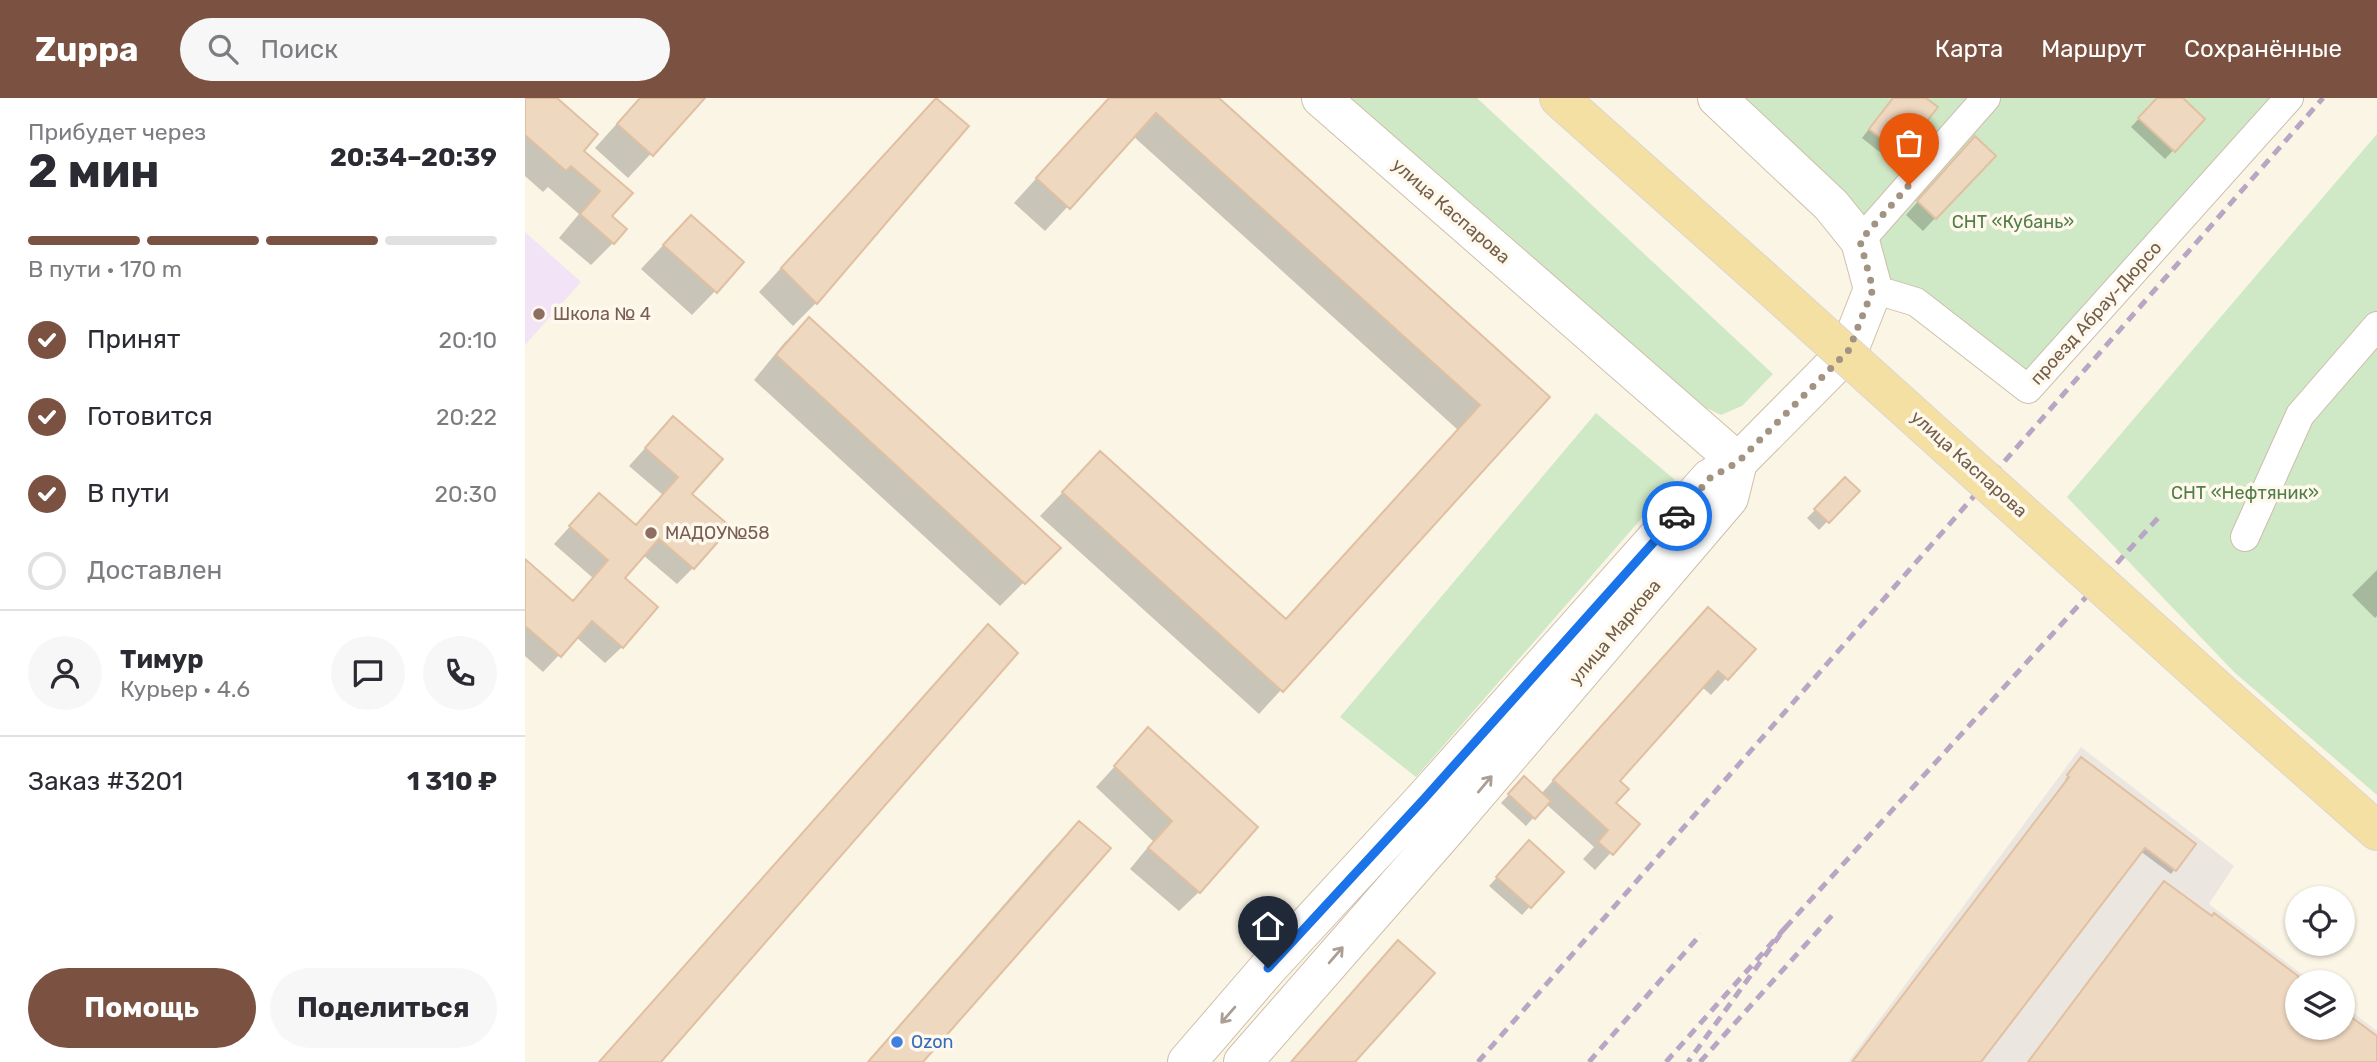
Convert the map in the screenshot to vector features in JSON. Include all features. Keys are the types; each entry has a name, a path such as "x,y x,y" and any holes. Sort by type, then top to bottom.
{"main road":[{"name":"улица Каспарова","path":"1321,98 1738,462"},
{"name":"улица Каспарова","path":"1559,98 2377,831"},
{"path":"1717,98 1831,205 1860,241 1873,289 1849,350 1738,462"},
{"name":"улица Маркова","path":"1187,1062 1268,968 1710,478 1738,462"},
{"name":"улица Маркова","path":"1243,1062 1729,498 1738,462"}],"street":[{"path":"1860,241 1986,98"},
{"name":"проезд Абрау-Дюрсо","path":"1873,289 1916,302 2028,389 2289,98"},
{"path":"2245,537 2300,415 2377,326"},
{"path":"1360,868 1390,894"},
{"path":"1268,968 1300,997"}],"shaded area":[{"name":"Школа № 4","path":"525,232 581,282 525,345"},
{"path":"2081,747 2234,866 2209,904 2296,970 2285,970 2285,1040 2355,1040 2355,1014 2377,1031 2377,1062 1848,1062"}],"green space":[{"path":"1346,98 1477,98 1773,374 1742,406 1721,415 1682,396"},
{"name":"СНТ «Кубань»","path":"1717,98 2289,98 2028,389 1873,289 1860,241"},
{"name":"СНТ «Нефтяник»","path":"2377,134 2377,795 2234,672 2067,497"},
{"path":"1596,413 1675,480 1416,777 1340,717"}],"building":[{"path":"525,98 557,98 598,134 584,151 633,193 612,216 627,229 614,244 580,214 600,191 571,166 566,171 525,135"},
{"path":"640,98 705,98 653,156 617,124"},
{"path":"936,98 969,126 817,304 781,268"},
{"path":"1109,98 1219,98 1550,397 1283,692 1062,492 1100,451 1286,619 1480,405 1156,113 1070,209 1036,178"},
{"path":"1893,98 1926,98 1938,107 1901,154 1869,129"},
{"path":"2157,98 2183,98 2205,119 2175,152 2138,118"},
{"path":"1975,136 1996,156 1936,219 1917,201"},
{"path":"691,215 744,262 717,293 663,245"},
{"path":"809,317 1061,548 1025,584 776,355"},
{"name":"МАДОУ№58","path":"673,416 723,459 692,494 731,527 694,569 659,539 625,578 658,607 623,648 592,621 561,657 525,626 525,559 573,601 608,560 569,526 599,493 636,525 678,477 645,448"},
{"path":"1845,477 1860,491 1829,523 1814,509"},
{"path":"1708,607 1756,649 1728,680 1718,671 1620,781 1629,789 1616,803 1640,824 1613,855 1598,842 1608,830 1553,780"},
{"path":"988,624 1018,653 661,1062 599,1062"},
{"path":"1148,727 1258,827 1200,893 1148,848 1172,821 1114,766"},
{"path":"2081,757 2196,844 2176,871 2145,848 1981,1062 1852,1062 2069,777 2067,775"},
{"path":"1524,776 1551,801 1535,819 1508,794"},
{"path":"1079,821 1111,848 923,1062 868,1062"},
{"path":"1529,840 1564,872 1531,908 1496,877"},
{"path":"2164,881 2212,916 2214,913 2290,970 2285,970 2285,1040 2355,1040 2355,1020 2377,1036 2377,1062 2028,1062"},
{"path":"1398,940 1435,973 1355,1062 1291,1062"}],"railway":[{"path":"1478,1062 2323,98"},
{"path":"1785,928 2158,518"},
{"path":"1700,1062 1835,912"},
{"path":"1666,1062 1785,928 1688,1062"},
{"path":"1589,1062 1701,934"}],"way so far":[{"path":"1677,516 1710,478 1738,462 1849,350 1873,289 1860,241 1909,185"}],"place":[{"name":"Школа № 4","path":"539,314"},
{"name":"МАДОУ№58","path":"651,533"},
{"name":"Ozon","path":"897,1042"}],"route":[{"path":"1268,968 1424,799 1677,516"}]}
